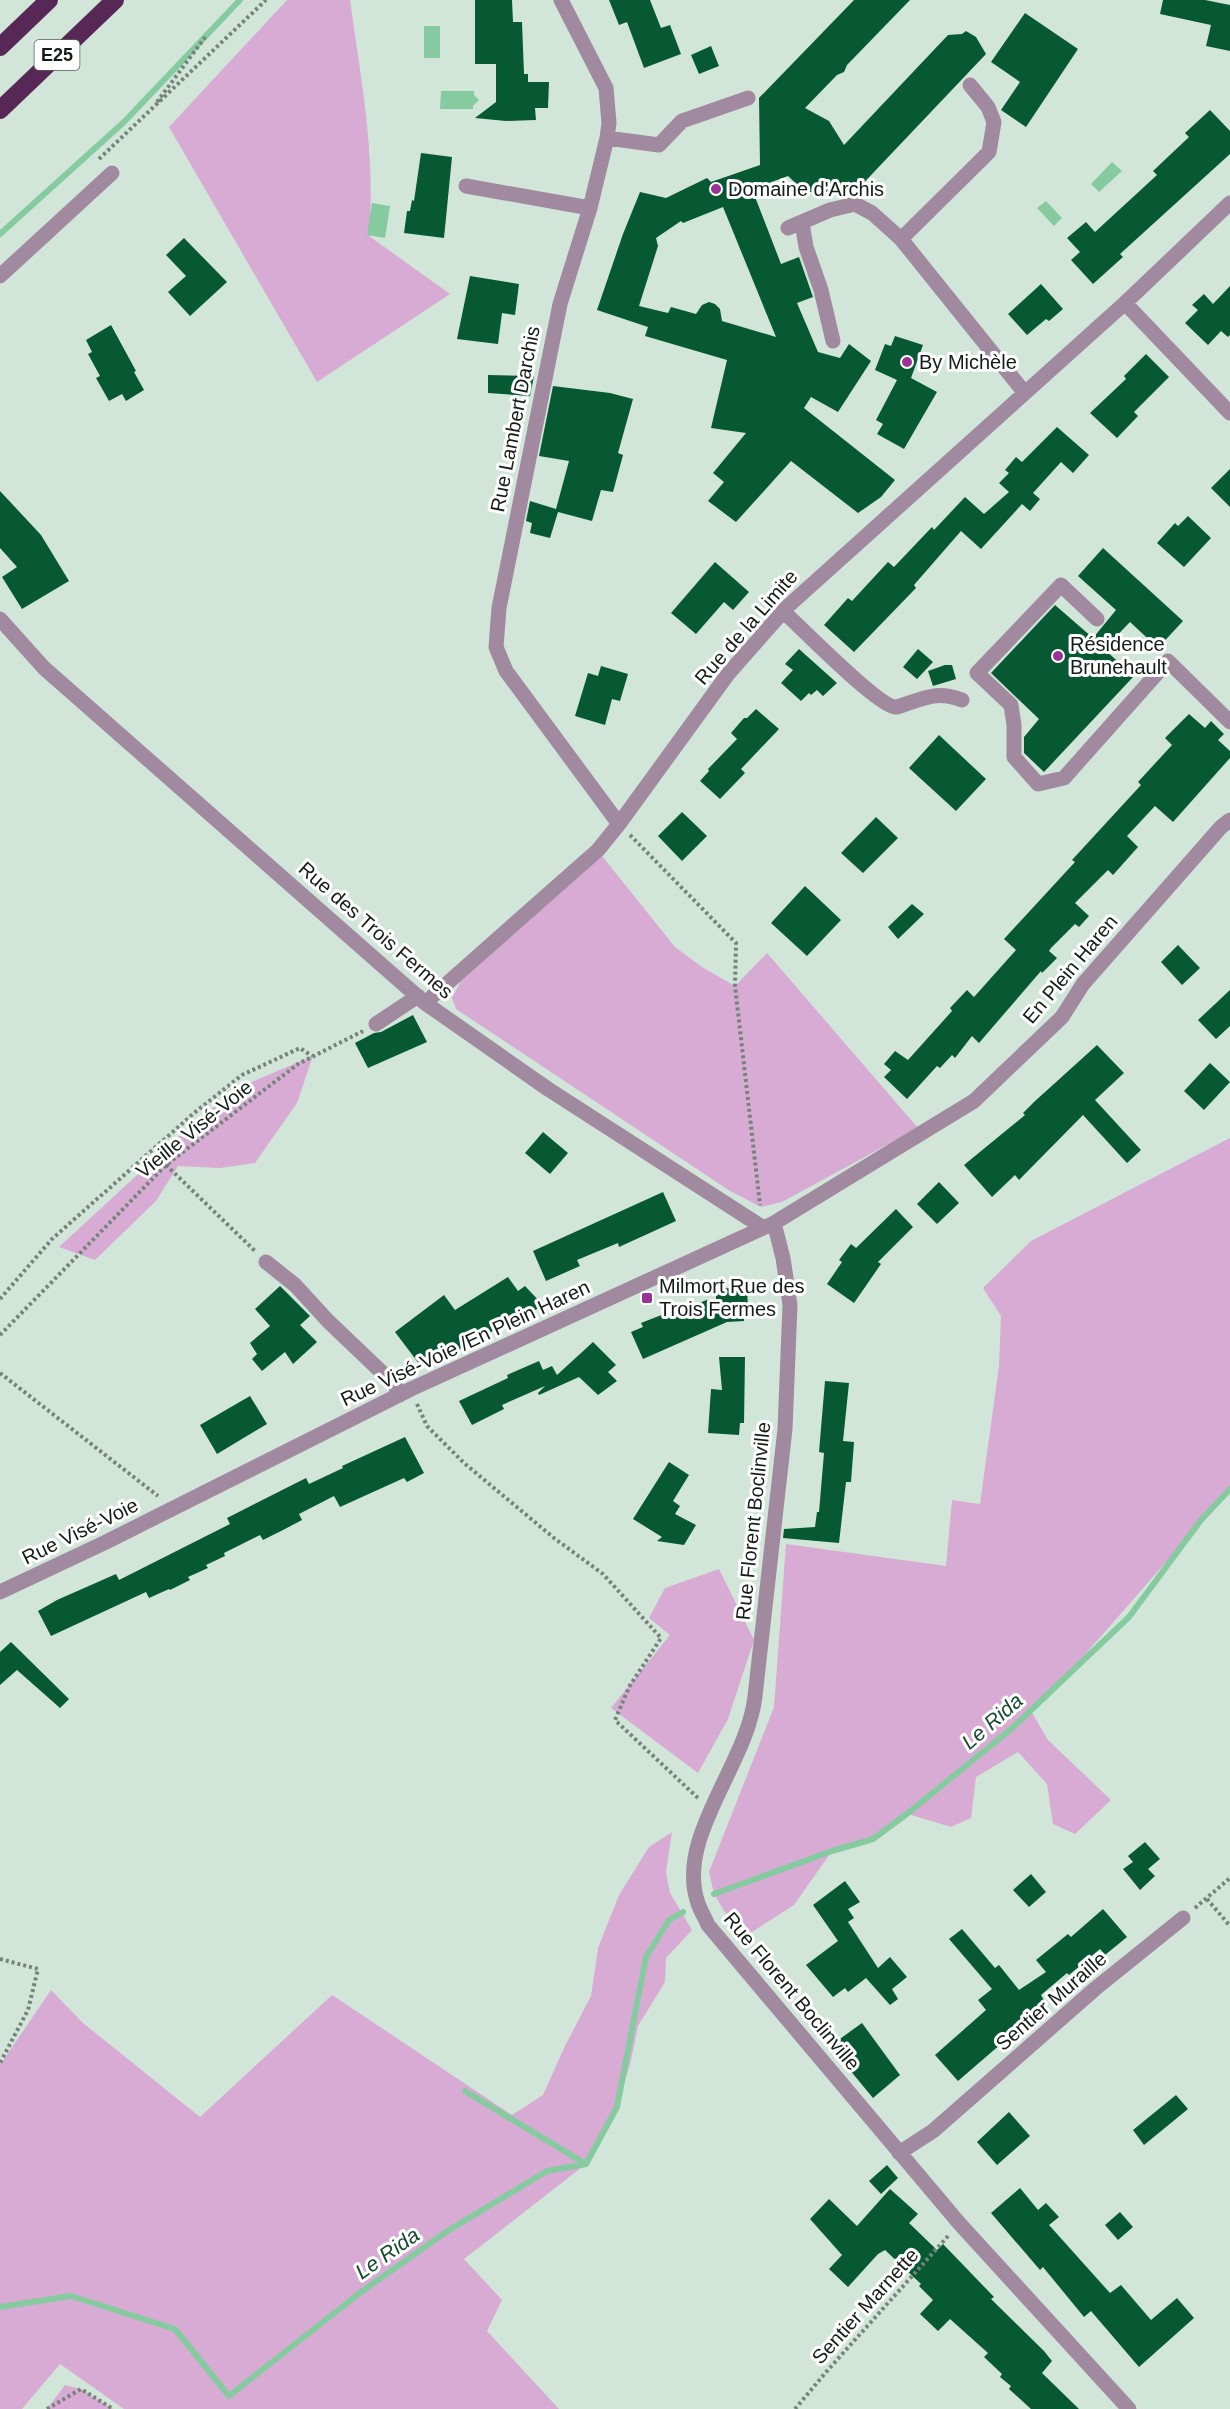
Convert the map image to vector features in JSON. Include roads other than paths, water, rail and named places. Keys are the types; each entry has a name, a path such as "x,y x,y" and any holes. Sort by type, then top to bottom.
{"highway":[{"name":"E25","path":"0,47 50,0"},
{"name":"E25","path":"0,110 115,0"}],"street":[{"name":"Rue Lambert Darchis","path":"561,0 606,88 609,123 590,208 560,304 499,608 496,647 506,671 619,824"},
{"path":"901,239 989,152 994,122 988,107 970,85"},
{"path":"607,138 659,145 682,121 748,99"},
{"path":"0,276 112,173"},
{"path":"466,186 590,208"},
{"name":"Rue de la Limite","path":"376,1024 422,999 598,850 728,674 783,611 1125,303 1230,203"},
{"path":"833,341 821,290 806,247 795,226 830,210 855,204 872,213 901,239 1024,392"},
{"path":"1125,303 1230,412"},
{"path":"1097,619 1061,585 977,673 1011,705 1014,725 1014,757 1038,783 1064,778 1168,661 1230,722"},
{"path":"783,611 887,704 896,707 929,696 946,694 962,700"},
{"name":"Rue des Trois Fermes","path":"0,619 44,668 422,999 548,1089 768,1225"},
{"name":"En Plein Haren","path":"768,1225 974,1101 1062,1017 1083,984 1221,827 1230,820"},
{"name":"Rue Visé-Voie /En Plein Haren","path":"177,1506 405,1392 768,1225"},
{"name":"Rue Florent Boclinville","path":"768,1225 783,1258 790,1305 783,1441 753,1716 738,1756 697,1847 693,1871 697,1900 708,1925 899,2153 959,2223 1129,2409"},
{"path":"266,1262 295,1285 328,1321 405,1392"},
{"name":"Rue Visé-Voie","path":"0,1592 177,1506"},
{"name":"Sentier Muraille","path":"899,2153 933,2131 1096,1988 1183,1918"}],"waterway":[{"path":"0,234 124,122 240,0"},
{"name":"Le Rida","path":"714,1894 832,1851 873,1839 908,1813 1010,1730 1129,1617 1201,1520 1230,1489"},
{"name":"Le Rida","path":"0,2307 71,2296 175,2329 229,2396 361,2292 446,2232 547,2171 586,2164 617,2107 646,1957 669,1920 683,1912"},
{"path":"465,2091 586,2164"}],"place":[{"name":"Domaine d'Archis","path":"716,189"},
{"name":"By Michèle","path":"907,362"},
{"name":"Résidence Brunehault","path":"1058,656"},
{"name":"Milmort Rue des Trois Fermes","path":"647,1298"}]}
